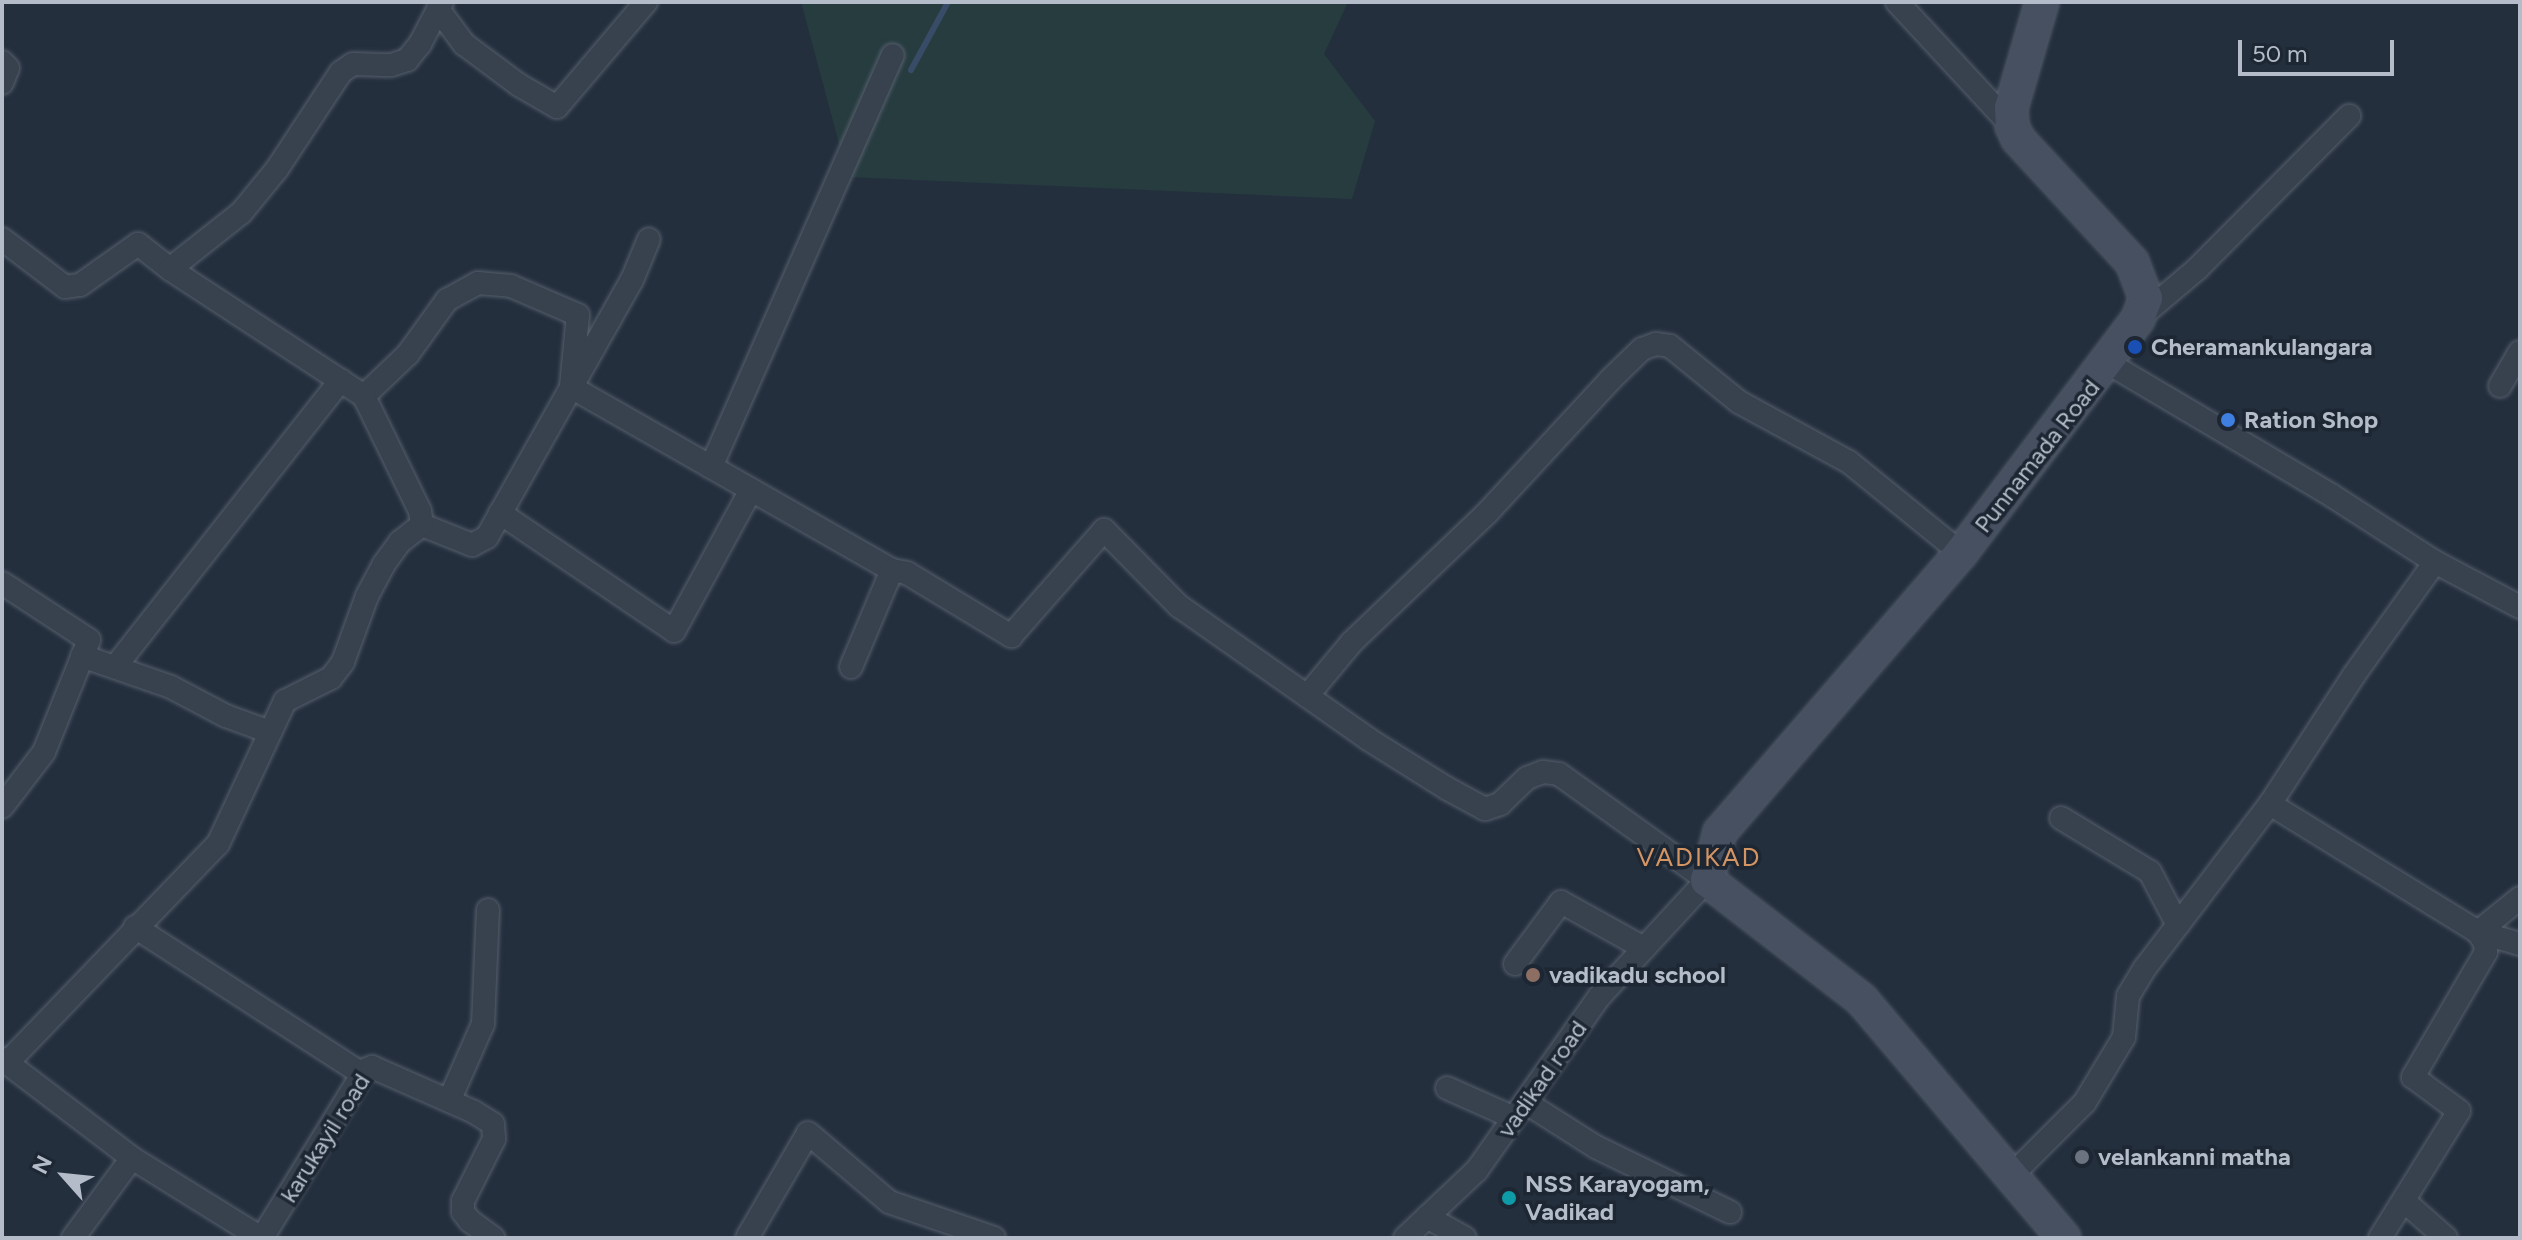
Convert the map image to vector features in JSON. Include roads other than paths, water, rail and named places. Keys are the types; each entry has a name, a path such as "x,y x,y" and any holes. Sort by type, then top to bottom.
{"main road":[{"path":"2042,2 2011,108 2012,126 2018,139 2132,262 2146,298 2138,319"},
{"name":"Punnamada Road","path":"1707,880 1720,832 1961,553 2108,363 2138,319"},
{"path":"1707,880 1862,1000 2064,1238"}],"street":[{"path":"170,269 241,213 277,169 341,72 353,64 391,65 407,60 440,6 464,44 519,85 557,107 646,2"},
{"path":"1897,2 2012,126"},
{"path":"711,467 893,55"},
{"path":"2,62 8,68 2,83"},
{"path":"2138,319 2197,269 2349,116"},
{"path":"2,239 65,287 80,285 138,244 170,269 341,380 364,396 420,511 422,525"},
{"path":"422,525 472,545 487,537 632,280 649,239"},
{"path":"364,396 408,354 447,300 478,283 511,286 578,315 571,387"},
{"path":"1307,696 1352,642 1487,513 1610,380 1642,349 1656,344 1670,346 1743,405 1849,462 1961,553"},
{"path":"2500,386 2520,352"},
{"path":"2108,363 2331,495 2435,562 2520,607"},
{"path":"115,667 341,380"},
{"path":"571,387 892,570 907,573 1011,636 1104,530 1179,606 1368,739 1485,809 1500,804 1527,778 1543,772 1559,774 1707,880"},
{"path":"500,513 674,631 751,490"},
{"path":"262,1238 132,1158 5,1061 218,844 285,701 331,678 343,662 367,596 384,564 400,542 422,525"},
{"path":"2012,1175 2085,1102 2124,1037 2128,996 2270,804 2354,675 2435,562"},
{"path":"851,667 892,570"},
{"path":"2,583 89,640 44,752 2,807"},
{"path":"82,656 171,687 226,716 270,732"},
{"path":"2270,804 2478,932 2520,944"},
{"path":"2061,818 2150,872 2178,925"},
{"name":"vadikad road","path":"1405,1238 1477,1170 1599,997 1707,880"},
{"path":"2478,932 2520,898"},
{"path":"1515,964 1561,902 1644,948"},
{"path":"449,1101 483,1024 488,910"},
{"path":"135,927 362,1074"},
{"path":"2380,1238 2459,1111 2413,1077 2486,952 2478,932"},
{"name":"karukayil road","path":"262,1238 362,1074 368,1067 375,1067 486,1118 495,1131 463,1201 463,1212 470,1221 493,1238"},
{"path":"1447,1088 1519,1110 1730,1212"},
{"path":"747,1238 808,1133 889,1202 994,1238"},
{"path":"73,1238 132,1158"},
{"path":"2404,1201 2446,1238"},
{"path":"1427,1217 1465,1238"}],"waterway":[{"path":"911,70 948,2"}],"place":[{"name":"Cheramankulangara","path":"2135,347"},
{"name":"Ration Shop","path":"2228,420"},
{"name":"vadikadu school","path":"1533,975"},
{"name":"velankanni matha","path":"2082,1157"},
{"name":"NSS Karayogam, Vadikad","path":"1509,1198"}],"district":[{"name":"VADIKAD","path":"1699,858"}]}
